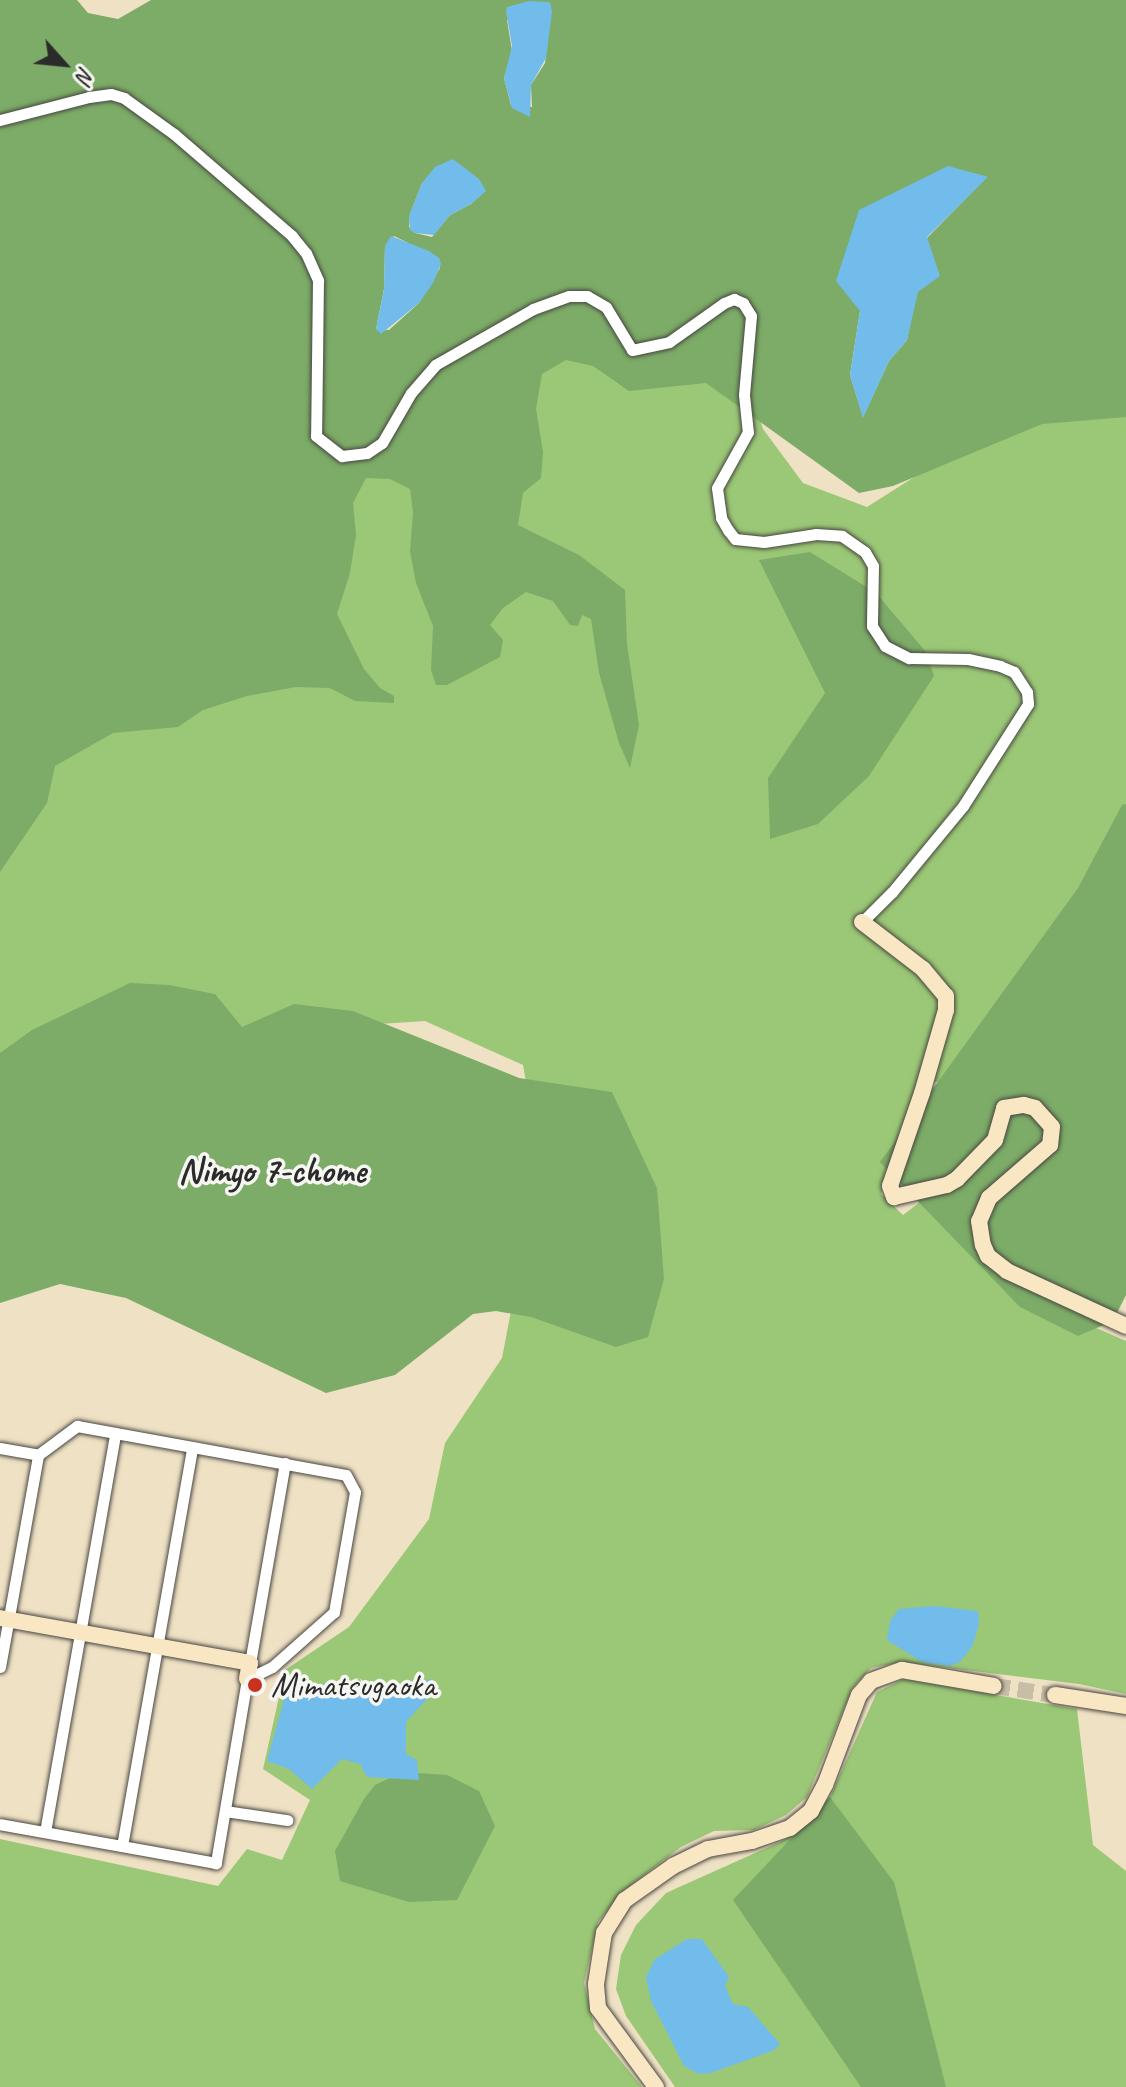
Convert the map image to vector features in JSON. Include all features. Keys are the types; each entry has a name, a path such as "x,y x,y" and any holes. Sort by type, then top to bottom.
{"street":[{"path":"0,120 89,97 111,94 124,98 174,134 292,236 306,253 318,280 316,436 342,456 367,453 382,443 411,393 435,365 533,309 569,296 587,296 606,307 632,350 669,342 724,303 734,299 743,303 751,316 744,395 748,432 717,488 721,518 728,530 735,539 764,542 816,534 842,536 865,552 873,566 872,626 885,646 909,658 968,659 1000,666 1014,672 1027,692 1028,704 963,806 892,892 862,922 923,969 946,996 942,1023 890,1186 894,1197 947,1185 957,1179 995,1140 1004,1108 1024,1105 1035,1108 1052,1127 1050,1145 989,1198 979,1221 983,1245 988,1256 1007,1271 1126,1326"},
{"path":"0,1667 4,1618 38,1455 77,1426 346,1475 355,1492 334,1612 272,1667 249,1671 158,1646 4,1618"},
{"path":"45,1832 115,1433"},
{"path":"122,1846 192,1447"},
{"path":"0,1448 38,1455"},
{"path":"0,1824 216,1863 285,1463"},
{"path":"656,2087 598,2008 596,1984 604,1933 625,1900 673,1866 708,1849 752,1841 790,1828 811,1811 825,1785 859,1695 871,1681 902,1670 994,1686"},
{"path":"1055,1695 1126,1706"},
{"path":"225,1811 287,1820"}],"green space":[{"path":"0,0 77,0 88,13 118,19 151,0 1126,0 1126,417 1042,424 893,486 859,493 706,383 629,391 593,366 566,360 542,374 536,409 543,452 541,478 523,493 518,525 579,555 625,590 627,644 639,725 630,768 619,743 599,673 591,619 582,615 578,626 570,625 553,601 526,592 503,608 490,625 503,640 500,657 447,685 436,685 431,670 433,626 416,583 410,551 413,512 410,489 390,479 366,478 353,503 356,535 350,573 337,614 364,669 380,688 394,696 394,703 355,701 330,688 296,687 247,696 203,710 178,727 113,733 55,766 47,803 0,872","holes":["507,20 548,37 545,63 531,85 532,107 511,105 504,78 512,51","948,167 987,177 927,238 907,340 889,361 863,417 850,375 860,311","422,183 486,190 471,204 450,215 432,237 415,233 409,227 410,214","394,236 439,258 440,268 419,303 389,330 376,329 384,289 385,246"]},
{"path":"588,310 732,335 763,429 803,483 867,507 979,436 1126,387 1126,841 966,1082 920,1082 881,1194 903,1215 949,1180 1000,1286 1126,1341 1126,1694 1079,1684 901,1662 871,1668 853,1687 807,1797 786,1815 754,1830 714,1831 681,1847 623,1891 598,1922 584,1983 595,2029 642,2087 0,2087 0,1839 218,1886 247,1849 282,1860 310,1800 263,1769 285,1670 349,1627 429,1519 445,1443 502,1358 540,1160 523,1065 425,1021 274,1031 0,1086 0,840 77,732 332,495"},
{"path":"810,552 876,593 926,652 934,676 869,776 818,824 770,839 768,778 825,693 759,560"},
{"path":"1126,804 1126,1295 1113,1321 1078,1336 1020,1307 880,1162 1078,888 1122,805"},
{"path":"130,983 169,985 215,994 242,1027 294,1004 353,1011 519,1078 612,1092 657,1188 664,1279 648,1337 616,1347 531,1317 496,1311 473,1314 395,1375 326,1393 126,1298 60,1284 0,1303 0,1053 32,1030"},
{"path":"904,1679 1077,1709 1093,1845 1126,1871 1126,2087 675,2087 626,2016 616,1989 621,1955 636,1925 666,1893 784,1840 830,1797 877,1692"},
{"path":"402,1772 447,1775 479,1791 495,1826 457,1900 409,1902 340,1881 335,1851 364,1799 375,1785"},
{"path":"830,1797 894,1882 946,2087 861,2087 733,1900"}],"water":[{"path":"529,1 550,2 552,12 546,58 531,85 530,117 512,108 504,78 512,46 507,7"},
{"path":"453,159 479,179 486,191 471,204 450,215 434,235 415,233 410,230 409,216 422,183 435,167"},
{"path":"948,166 988,177 927,237 940,276 918,292 907,340 889,361 863,418 850,375 860,311 836,281 859,210"},
{"path":"391,236 429,251 439,258 441,264 419,303 381,334 376,329 384,289 385,246"},
{"path":"933,1606 978,1611 979,1624 973,1645 960,1662 950,1666 922,1662 887,1640 890,1621 899,1609"},
{"path":"431,1679 428,1698 406,1722 406,1754 417,1760 419,1780 367,1777 360,1764 342,1759 312,1789 289,1769 267,1761 287,1689 330,1683 410,1685"},
{"path":"687,1939 702,1939 729,1977 725,1986 733,2004 748,2007 780,2044 774,2050 711,2073 699,2074 684,2066 651,2001 646,1977 655,1959"}],"tunnel":[{"path":"994,1686 1055,1695"}],"place":[{"name":"Mimatsugaoka","path":"255,1685"}],"district":[{"name":"Nimyo 7-chome","path":"272,1171"}]}
